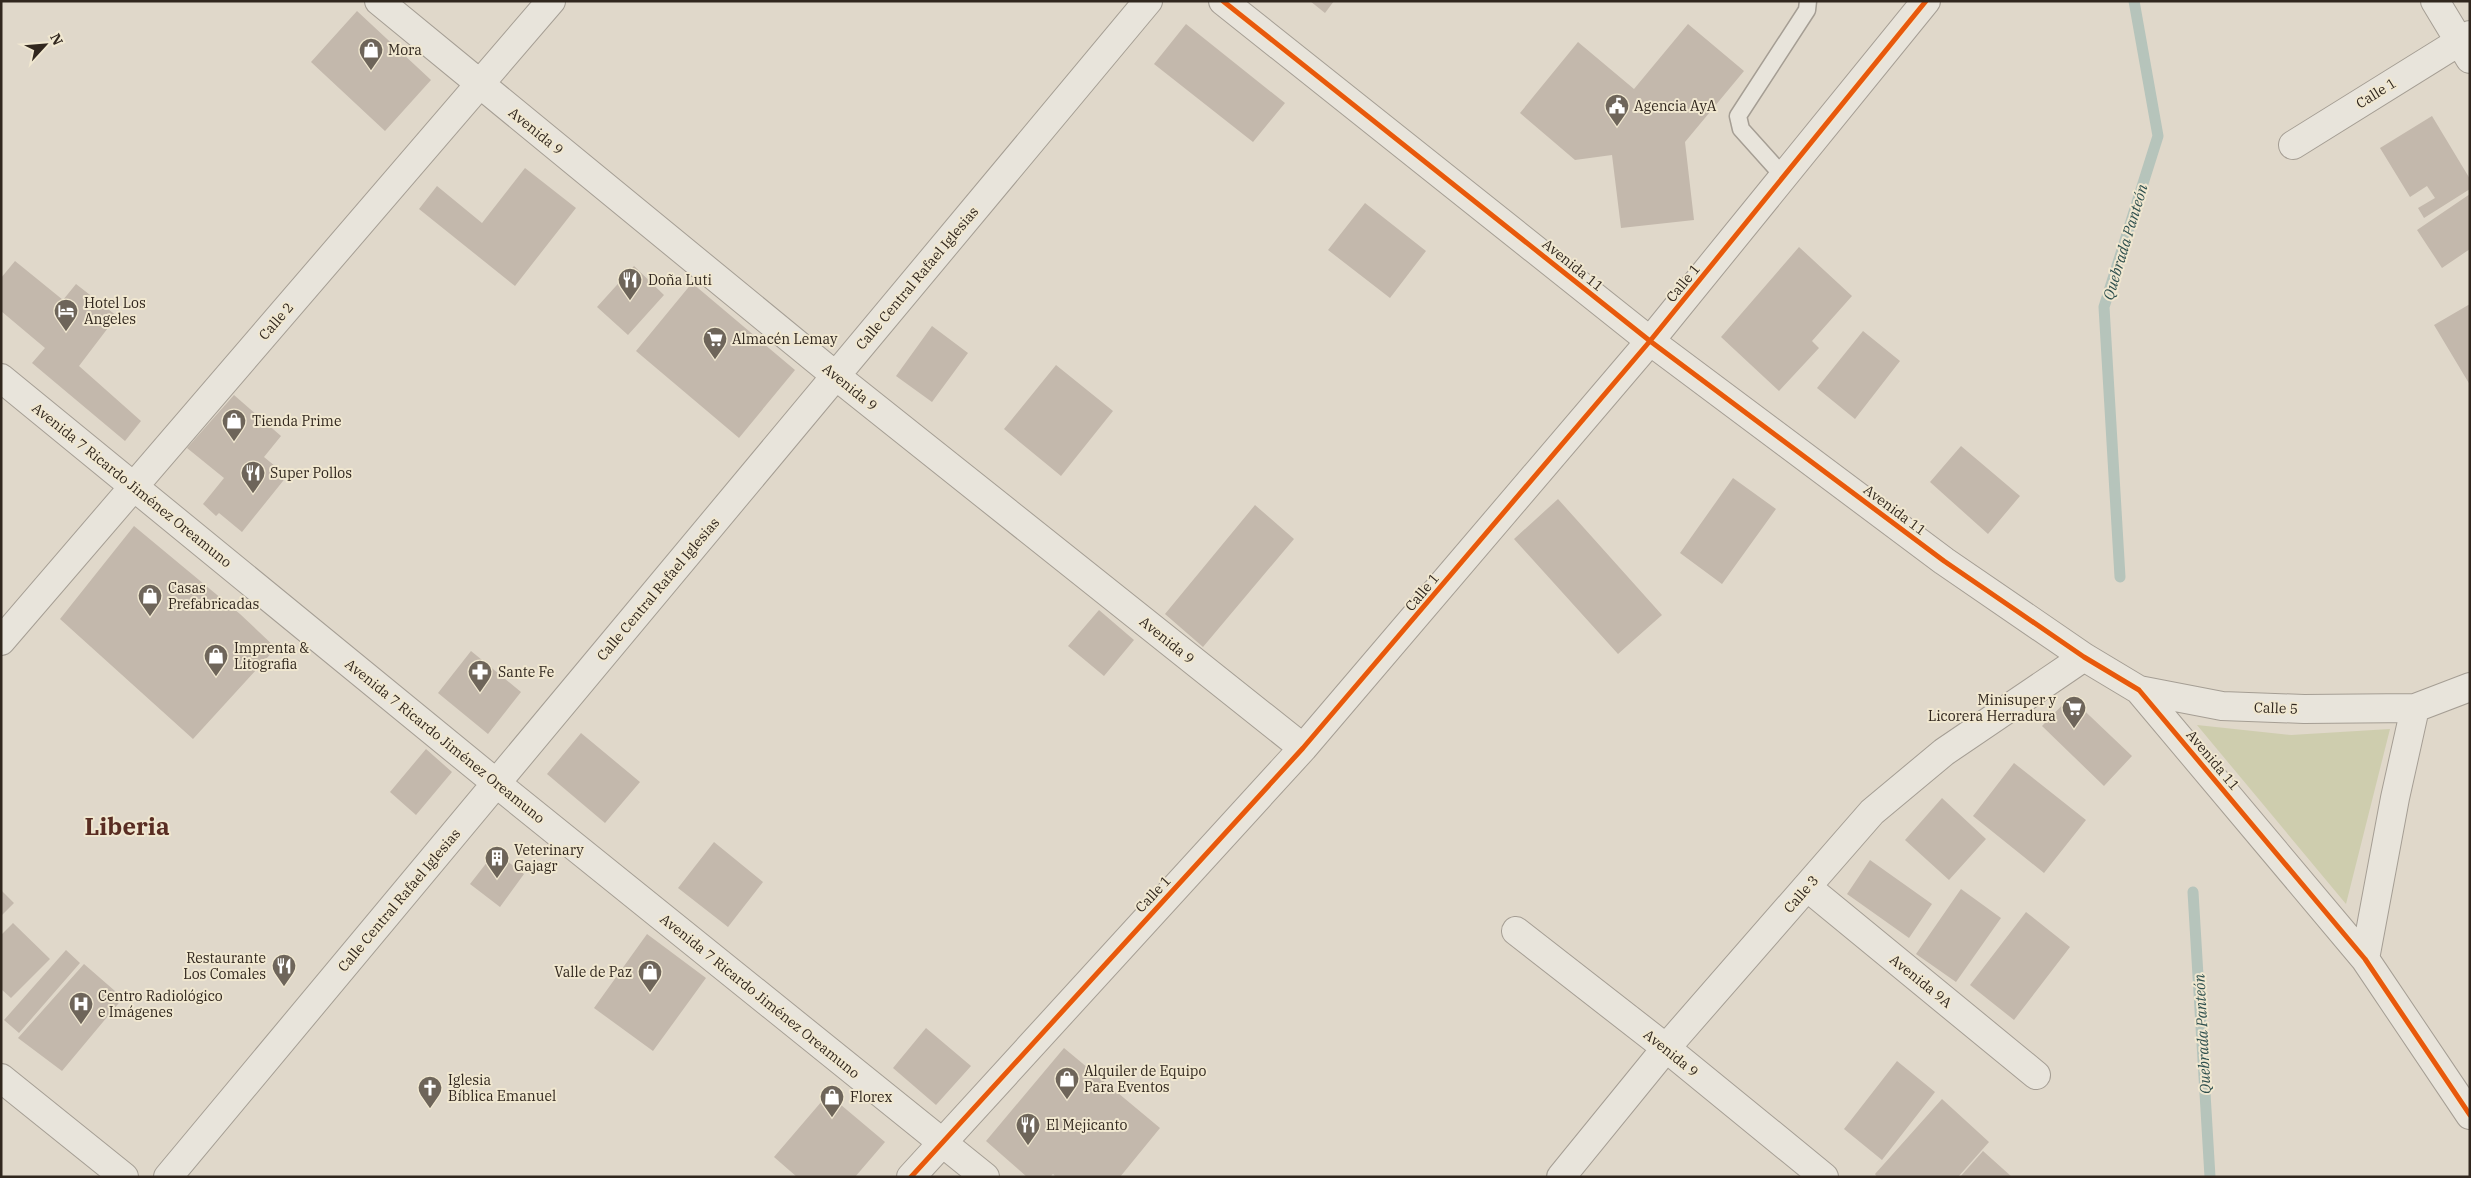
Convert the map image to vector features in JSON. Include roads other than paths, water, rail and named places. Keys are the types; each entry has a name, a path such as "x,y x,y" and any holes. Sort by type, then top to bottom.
{"street":[{"name":"Avenida 9","path":"379,1 479,85 836,376 1303,748"},
{"name":"Calle 2","path":"1,641 551,1"},
{"name":"Calle Central Rafael Iglesias","path":"168,1177 1148,1"},
{"name":"Avenida 11","path":"1223,1 1650,341 1944,561 2084,657 2140,690 2364,959 2470,1115"},
{"name":"Calle 1","path":"911,1177 1303,748 1650,341 1926,1"},
{"path":"2435,1 2466,45"},
{"name":"Calle 1","path":"2292,145 2466,45"},
{"name":"Avenida 7 Ricardo Jiménez Oreamuno","path":"1,378 496,783 985,1177"},
{"name":"Calle 3","path":"1561,1177 1666,1048 1872,812 1930,764 2084,657"},
{"name":"Calle 5","path":"2140,690 2222,706 2304,709 2415,708 2470,687"},
{"path":"2364,959 2395,798 2415,708"},
{"name":"Avenida 9A","path":"1807,887 2036,1075"},
{"name":"Avenida 9","path":"1516,931 1666,1048 1824,1177"},
{"path":"1,1078 124,1177"}],"lane":[{"path":"1784,177 1741,129 1738,116 1808,10 1808,1"}],"waterway":[{"name":"Quebrada Panteón","path":"2120,577 2104,307 2158,136 2134,1"},
{"name":"Quebrada Panteón","path":"2193,892 2210,1177"}],"place":[{"name":"Mora","path":"371,71"},
{"name":"Agencia AyA","path":"1617,127"},
{"name":"Doña Luti","path":"630,301"},
{"name":"Hotel Los Angeles","path":"66,332"},
{"name":"Almacén Lemay","path":"715,360"},
{"name":"Tienda Prime","path":"234,442"},
{"name":"Super Pollos","path":"253,494"},
{"name":"Casas Prefabricadas","path":"150,617"},
{"name":"Imprenta & Litografia","path":"216,677"},
{"name":"Sante Fe","path":"480,693"},
{"name":"Minisuper y Licorera Herradura","path":"2074,729"},
{"name":"Veterinary Gajagr","path":"497,879"},
{"name":"Restaurante Los Comales","path":"284,987"},
{"name":"Valle de Paz","path":"650,993"},
{"name":"Centro Radiológico e Imágenes","path":"81,1025"},
{"name":"Alquiler de Equipo Para Eventos","path":"1067,1100"},
{"name":"Iglesia Bíblica Emanuel","path":"430,1109"},
{"name":"Florex","path":"832,1118"},
{"name":"El Mejicanto","path":"1028,1146"}],"district":[{"name":"Liberia","path":"127,826"}]}
